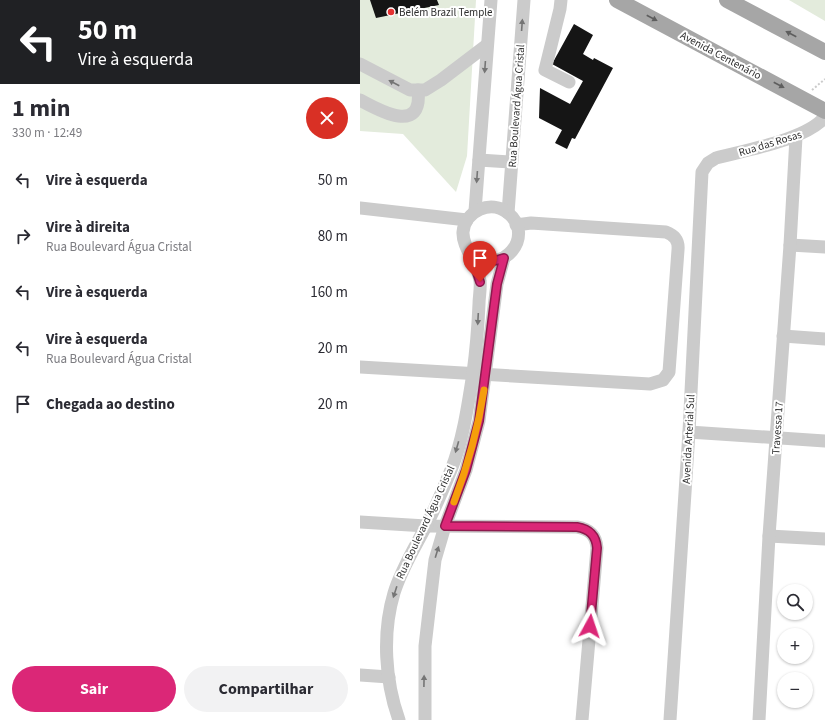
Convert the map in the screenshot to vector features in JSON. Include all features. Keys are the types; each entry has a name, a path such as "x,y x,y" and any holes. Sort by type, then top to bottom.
{"main road":[{"name":"Avenida Centenário","path":"617,0 825,111"},
{"path":"727,0 825,52"}],"street":[{"path":"360,208 471,216 481,208 495,207 508,213 516,225 517,240 510,253 504,258 490,262 483,261 471,254 466,248 463,234 471,216 478,160 490,0"},
{"name":"Rua Boulevard Água Cristal","path":"508,213 524,0"},
{"path":"561,0 545,70 569,82"},
{"path":"360,64 410,90 425,90 442,80 487,45"},
{"path":"360,100 387,114 399,116 410,115 416,109 419,100 418,90"},
{"name":"Rua das Rosas","path":"712,161 796,137 816,127 825,117"},
{"name":"Travessa 17","path":"759,720 769,536 790,245 796,137"},
{"path":"478,160 511,162"},
{"name":"Avenida Arterial Sul","path":"670,720 689,432 701,180 704,167 712,161"},
{"path":"360,367 654,384 663,380 669,372 678,250 677,241 672,234 666,232 531,223 516,225"},
{"path":"790,245 825,247"},
{"name":"Rua Boulevard Água Cristal","path":"399,720 394,706 387,661 387,633 394,593 399,578 426,526 451,468 464,424 473,374 480,282 471,254"},
{"name":"Rua Boulevard Água Cristal","path":"425,720 425,646 429,600 435,560 445,526 466,470 478,428 497,284 504,258"},
{"path":"783,336 825,339"},
{"path":"689,432 825,441"},
{"path":"360,522 426,526 577,527 586,530 594,536 597,548 582,720"},
{"path":"769,536 825,539"},
{"path":"360,675 390,677"}],"green space":[{"path":"360,0 476,0 467,156 456,192 403,134 360,131"},
{"path":"789,0 825,0 825,21"}],"building":[{"name":"Belém Brazil Temple","path":"370,0 437,0 439,5 376,18"},
{"path":"574,24 593,35 583,54 593,60 594,58 613,68 575,139 572,138 567,149 555,143 562,130 539,118 540,88 570,104 583,81 552,64"}],"slow traffic":[{"path":"454,502 466,470 479,421 484,390"}],"place":[{"name":"Belém Brazil Temple","path":"391,12"}],"route":[{"path":"480,282 471,254 483,261 490,262 498,261 504,258 497,284 479,421 466,470 445,526 577,527 591,532 597,541 597,548 590,626"}]}
